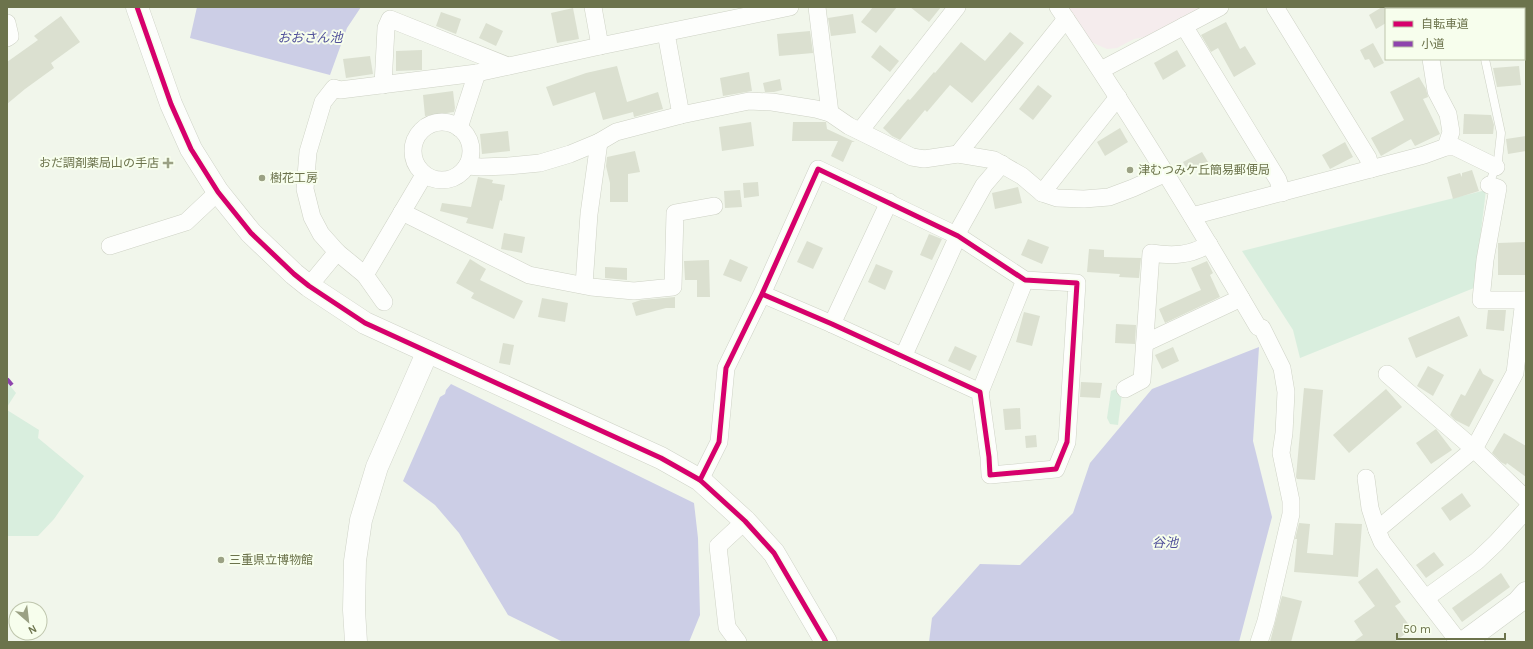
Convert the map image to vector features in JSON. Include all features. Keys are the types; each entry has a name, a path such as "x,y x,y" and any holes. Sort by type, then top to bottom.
{"street":[{"path":"137,7 173,110 191,149 218,192 251,233 279,261 309,286 365,323 427,353 661,458 700,480 745,520 774,553 826,642"},
{"path":"593,7 600,46"},
{"path":"384,302 365,275 337,252 322,234 312,217 308,203 306,184 308,152 323,102 334,88 340,90 477,73 790,7"},
{"path":"817,7 830,113"},
{"path":"860,131 958,7"},
{"path":"1101,70 1220,7"},
{"path":"1275,7 1368,158 1371,169"},
{"path":"958,154 1062,13 1101,70 1166,173 1258,327 1262,328 1279,359 1282,368 1286,392 1284,433 1281,452 1291,501 1291,514 1266,621 1259,642"},
{"path":"383,85 386,28 390,19 508,66"},
{"path":"7,22 10,36 7,38"},
{"path":"1184,26 1274,174 1282,192"},
{"path":"666,32 681,116"},
{"path":"1431,60 1436,91 1448,114 1451,132 1446,148"},
{"path":"459,128 477,73"},
{"path":"1042,193 1118,97"},
{"path":"467,166 501,167 540,163 570,154 599,142 616,132 681,116 749,102 772,102 816,109 830,113 849,126 912,157 924,159 958,154 994,160 1022,176 1042,193 1057,198 1084,199 1109,197 1166,173"},
{"path":"444,122 454,124 459,128 468,137 471,146 471,156 462,173 454,178 435,180 419,170 413,152 414,143 418,134 434,123 444,122"},
{"path":"584,285 590,214 599,142"},
{"path":"1192,216 1446,148 1455,147 1496,167"},
{"path":"903,357 957,235 984,185 1002,164"},
{"path":"700,480 719,442 726,368 762,294 818,169 957,235 1025,280 1077,283 1067,442 1056,469 990,475 980,392 1025,280"},
{"path":"365,275 424,174"},
{"path":"1377,530 1463,460 1474,449 1514,373 1525,300 1481,300 1485,260 1498,188 1489,185"},
{"path":"110,246 186,222 218,192"},
{"path":"832,324 890,202"},
{"path":"402,212 529,275 584,285 591,288 634,291 673,287 675,213 714,206"},
{"path":"1125,389 1142,380 1150,254 1185,254 1198,251 1209,244"},
{"path":"309,286 337,252"},
{"path":"762,294 832,324 980,392"},
{"path":"1145,343 1241,298"},
{"path":"356,642 354,610 355,561 361,520 377,467 427,353"},
{"path":"1387,374 1474,449 1526,499"},
{"path":"1366,478 1370,508 1382,542 1459,642"},
{"path":"1426,598 1476,561 1496,543 1526,510"},
{"path":"738,642 728,627 718,546 745,520"},
{"path":"1464,642 1518,602 1526,593"}],"lane":[{"path":"1485,60 1501,133 1498,160 1489,185"}],"shaded area":[{"path":"1066,7 1204,7 1150,36 1134,39 1117,48 1107,49 1091,42"}],"green space":[{"path":"1486,190 1474,288 1300,358 1293,330 1242,251"},
{"path":"7,382 16,393 7,407"},
{"path":"1123,386 1118,425 1110,424 1107,418 1111,391"},
{"path":"7,410 39,430 38,438 84,476 54,519 38,536 7,536"}],"water":[{"name":"おおさん池","path":"197,7 361,7 347,28 330,75 190,38"},
{"name":"谷池","path":"1259,347 1253,441 1272,517 1239,642 929,642 932,618 980,564 1020,565 1073,513 1090,463 1152,389"},
{"path":"451,384 694,503 698,538 700,615 689,642 563,642 508,615 459,533 435,505 403,481 440,397 445,394 446,390"}],"building":[{"path":"873,7 897,7 876,33 861,22"},
{"path":"910,7 941,7 929,22"},
{"path":"1382,7 1386,7 1385,24 1376,29 1369,15"},
{"path":"573,8 579,39 557,43 551,13"},
{"path":"441,12 461,19 456,34 436,26"},
{"path":"853,14 856,33 831,36 828,18"},
{"path":"61,16 80,42 51,63 54,68 7,104 7,62 38,40 34,36"},
{"path":"1226,22 1240,49 1245,46 1256,64 1234,77 1218,48 1211,52 1201,35"},
{"path":"486,23 503,31 496,46 479,38"},
{"path":"810,31 813,53 779,56 777,34"},
{"path":"1010,32 1024,43 972,103 950,85 927,112 925,110 900,140 892,136 883,128 908,99 910,100 934,72 935,73 961,42 985,61"},
{"path":"1373,43 1384,63 1374,68 1369,59 1365,60 1360,50"},
{"path":"880,45 899,61 890,72 871,57"},
{"path":"422,50 422,70 396,71 396,51"},
{"path":"1177,50 1186,66 1163,80 1154,63"},
{"path":"370,56 373,74 346,78 343,59"},
{"path":"617,66 627,102 658,92 663,109 634,117 633,112 603,120 595,92 553,106 546,87 586,73"},
{"path":"1519,66 1521,85 1497,87 1493,68"},
{"path":"749,72 752,91 723,96 720,78"},
{"path":"1419,77 1426,89 1428,97 1423,99 1440,134 1415,146 1411,139 1381,156 1371,138 1404,120 1390,92"},
{"path":"780,79 782,90 765,92 763,83"},
{"path":"1038,85 1052,96 1033,120 1019,109"},
{"path":"453,91 454,112 425,116 423,95"},
{"path":"1464,114 1491,115 1494,125 1493,134 1463,134"},
{"path":"751,122 754,146 722,151 719,127"},
{"path":"793,122 826,122 827,129 855,142 852,142 843,162 831,156 838,141 792,141"},
{"path":"1120,128 1128,142 1105,156 1097,142"},
{"path":"508,131 510,151 482,154 480,134"},
{"path":"1526,136 1526,151 1508,154 1506,139"},
{"path":"1345,142 1353,157 1330,169 1322,155"},
{"path":"635,151 640,172 628,174 628,202 610,202 610,183 606,166 607,157"},
{"path":"1202,152 1208,162 1189,173 1183,162"},
{"path":"1472,170 1479,191 1453,199 1447,177 1460,173 1462,177 1462,173"},
{"path":"478,177 493,180 492,183 505,185 502,201 500,200 493,229 466,223 468,218 440,211 442,203 471,207"},
{"path":"758,182 759,196 744,198 743,183"},
{"path":"1018,187 1022,203 995,209 992,193"},
{"path":"740,190 742,207 725,208 724,191"},
{"path":"504,233 525,237 522,253 501,249"},
{"path":"929,234 942,239 932,260 920,255"},
{"path":"1028,239 1049,247 1042,264 1021,255"},
{"path":"807,241 823,248 813,269 797,262"},
{"path":"1526,242 1526,275 1498,275 1498,243"},
{"path":"1089,249 1104,250 1104,257 1141,258 1139,278 1119,277 1120,274 1087,272"},
{"path":"470,259 486,269 480,280 523,301 514,319 471,298 474,293 456,283"},
{"path":"730,259 748,267 741,282 723,275"},
{"path":"709,260 710,297 697,297 697,280 685,280 684,261"},
{"path":"1207,261 1213,273 1210,275 1220,297 1165,323 1159,309 1201,290 1191,268"},
{"path":"876,264 893,271 885,290 868,282"},
{"path":"605,267 627,268 627,280 605,278"},
{"path":"675,297 675,308 666,308 636,316 632,303 641,300"},
{"path":"542,298 568,303 565,322 538,317"},
{"path":"1488,310 1506,310 1504,331 1486,329"},
{"path":"1024,312 1040,316 1032,346 1016,342"},
{"path":"1459,316 1468,336 1416,358 1408,338"},
{"path":"1116,324 1136,325 1135,344 1115,343"},
{"path":"503,343 514,345 510,365 499,363"},
{"path":"955,346 977,356 970,371 948,361"},
{"path":"1173,347 1179,361 1162,369 1155,355"},
{"path":"1428,366 1444,375 1433,396 1417,386"},
{"path":"1480,368 1483,374 1494,380 1469,427 1455,420 1450,415 1461,394 1465,396"},
{"path":"1081,382 1102,383 1100,398 1080,397"},
{"path":"1304,388 1323,390 1315,480 1297,479 1296,477"},
{"path":"1386,389 1402,407 1349,453 1333,435"},
{"path":"1020,408 1021,429 1005,430 1003,409"},
{"path":"1436,429 1452,450 1431,464 1416,443"},
{"path":"1504,433 1526,446 1526,477 1507,463 1506,465 1501,462 1492,453"},
{"path":"1036,435 1037,447 1026,448 1025,436"},
{"path":"1462,493 1471,506 1450,521 1441,508"},
{"path":"1299,523 1310,524 1307,553 1333,555 1335,523 1362,524 1358,577 1294,572 1297,539 1295,539"},
{"path":"1434,552 1444,565 1426,578 1416,565"},
{"path":"1377,568 1401,602 1395,606 1412,629 1394,642 1353,642 1363,635 1354,621 1375,606 1358,582"},
{"path":"1501,573 1510,587 1462,622 1452,608"},
{"path":"1282,596 1302,601 1291,642 1270,642"}],"marked path":[{"path":"7,379 12,385"}],"cycle path":[{"path":"137,7 171,104 191,149 218,192 251,233 294,274 309,286 365,323 661,458 700,480 745,521 774,553 826,642"},
{"path":"700,480 719,442 726,368 762,294 818,169 958,236 1025,280 1077,283 1067,442 1056,469 990,475 980,392 832,324 762,294"}],"place":[{"name":"おだ調剤薬局山の手店","path":"168,163"},
{"name":"津むつみケ丘簡易郵便局","path":"1130,170"},
{"name":"樹花工房","path":"262,178"},
{"name":"三重県立博物館","path":"221,560"}]}
